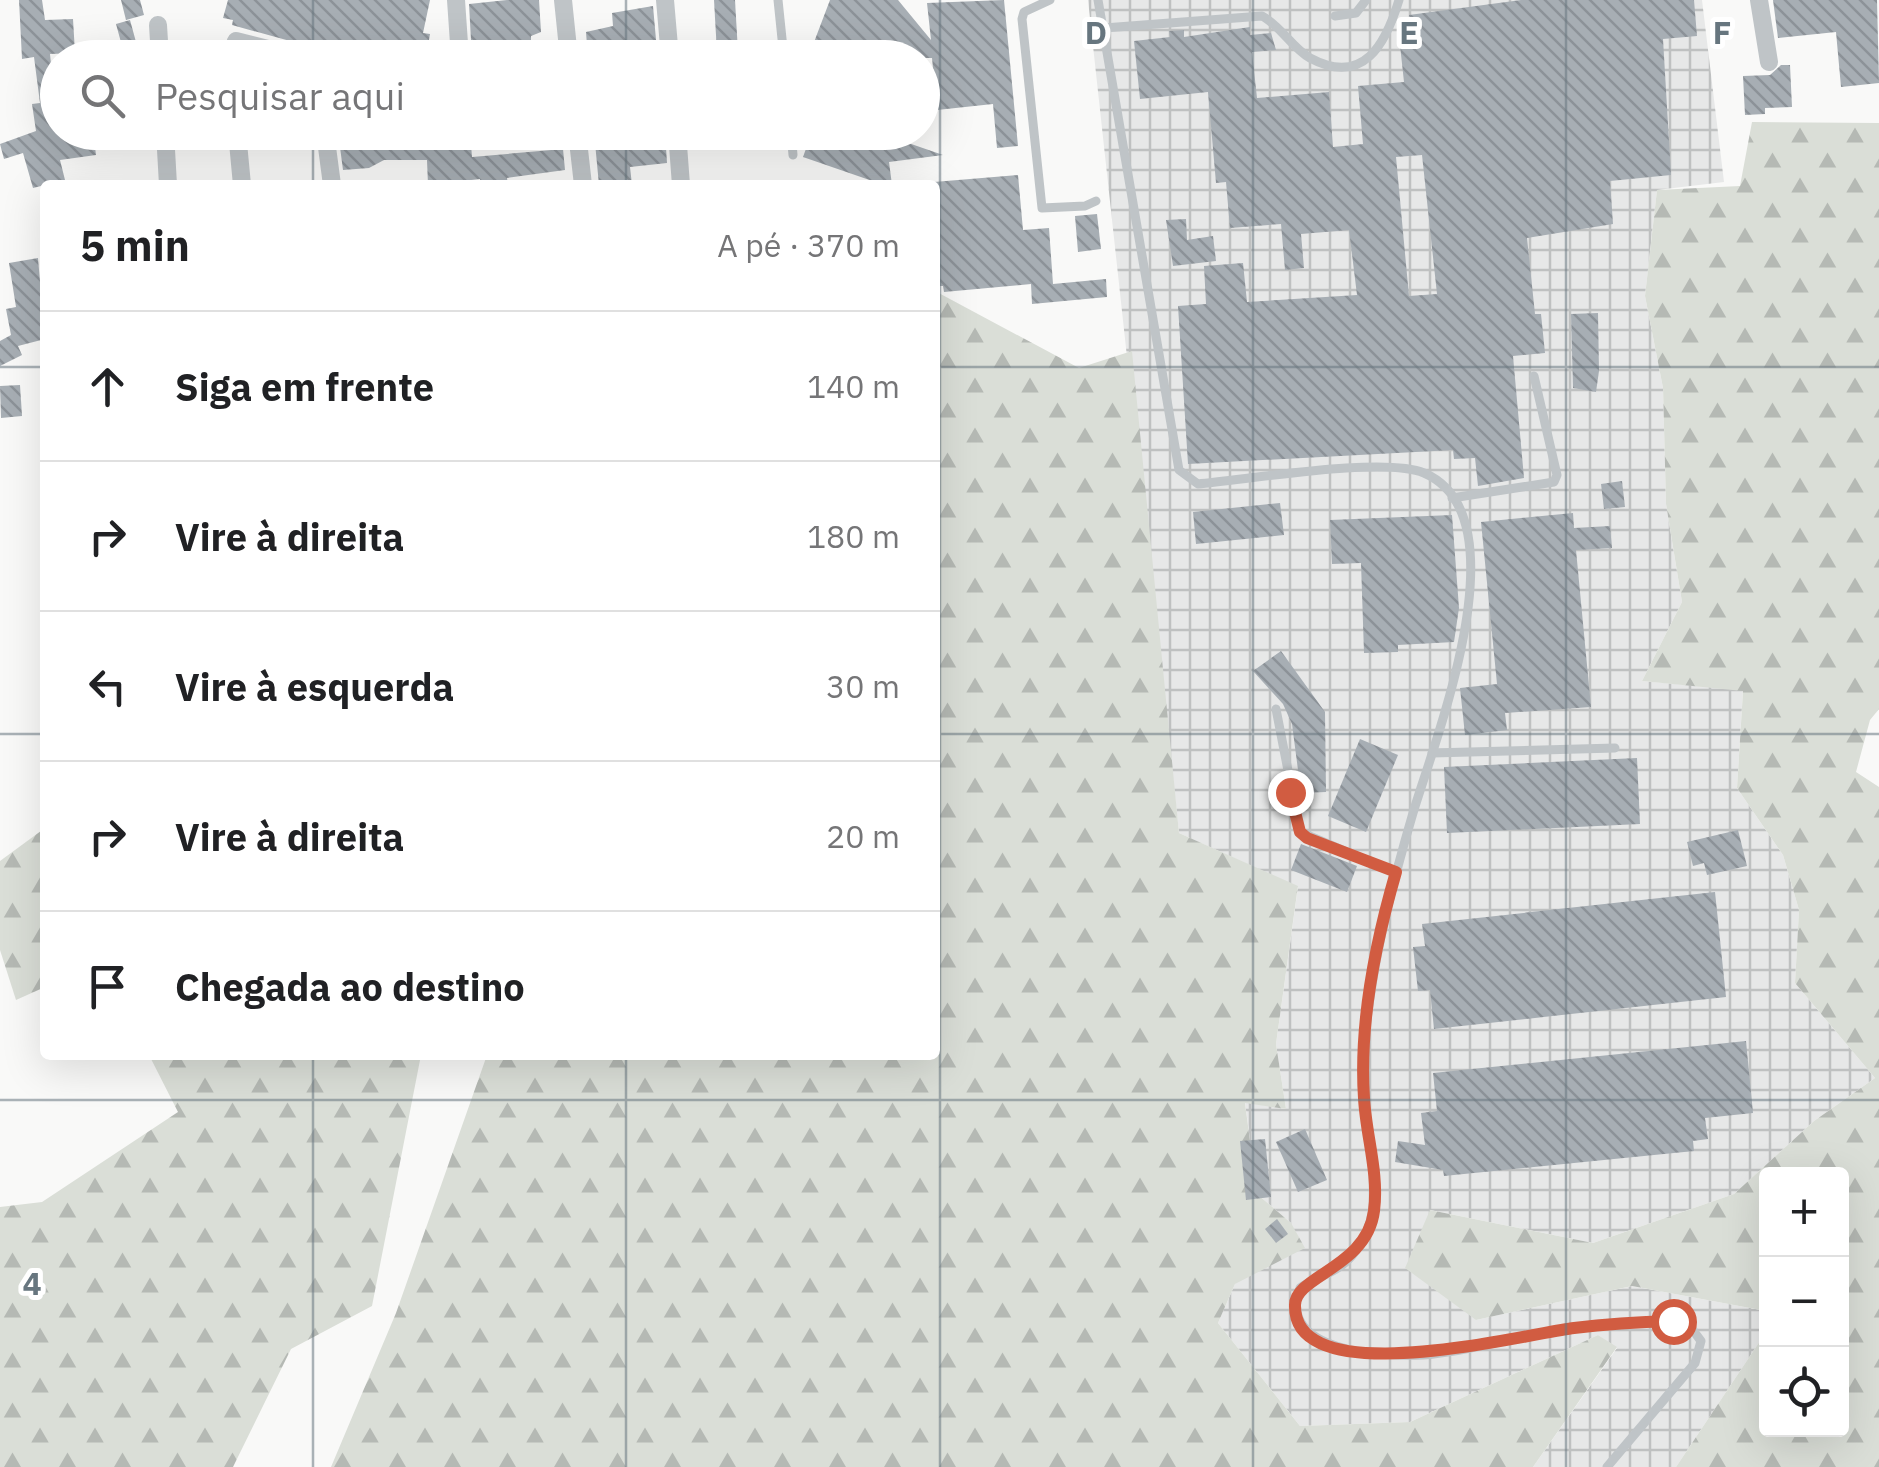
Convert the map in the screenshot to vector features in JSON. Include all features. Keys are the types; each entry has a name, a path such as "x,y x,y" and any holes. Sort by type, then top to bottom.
{"street":[{"path":"456,0 459,40"},
{"path":"563,0 567,40"},
{"path":"664,0 668,40"},
{"path":"1759,0 1769,62"},
{"path":"158,26 159,40"},
{"path":"165,150 168,180"},
{"path":"239,150 242,180"},
{"path":"328,150 331,180"},
{"path":"579,150 582,180"},
{"path":"679,150 682,180"}],"lane":[{"path":"778,0 782,40"},
{"path":"1050,0 1024,12 1022,19 1042,208 1086,206 1096,201"},
{"path":"1098,0 1179,470 1198,484 1388,468 1422,472 1446,486 1463,520 1468,554 1468,628 1396,872 1365,1031 1364,1099 1374,1177 1374,1216 1344,1263 1300,1288 1294,1302 1297,1319 1310,1335 1332,1346 1421,1355 1570,1328 1673,1321 1688,1326 1701,1341 1695,1363 1608,1467"},
{"path":"1335,16 1356,13 1366,0"},
{"path":"1104,28 1262,16 1308,57 1344,64 1374,54 1387,40 1399,0"},
{"path":"793,150 793,154"},
{"path":"1452,498 1554,482 1556,475 1534,376"},
{"path":"1276,709 1300,832 1396,872"},
{"path":"1432,753 1615,748"}],"shaded area":[{"path":"1088,0 1702,0 1724,182 1657,190 1645,296 1663,388 1666,504 1682,602 1642,681 1743,690 1737,788 1783,855 1799,910 1795,983 1875,1078 1814,1121 1759,1167 1734,1194 1593,1243 1430,1210 1476,1320 1632,1286 1759,1310 1759,1342 1676,1467 1533,1467 1617,1348 1598,1335 1410,1422 1300,1426 1218,1323 1235,1284 1291,1223 1257,1194 1245,1102 1286,1109 1276,1044 1298,887 1179,833"}],"green space":[{"path":"1752,122 1879,123 1879,709 1870,720 1856,772 1879,787 1879,1467 1676,1467 1759,1342 1759,1437 1849,1437 1849,1167 1764,1167 1814,1121 1875,1078 1795,983 1799,910 1783,855 1737,788 1743,691 1642,681 1682,602 1666,504 1663,388 1645,296 1657,190 1740,186"},
{"path":"940,294 1079,368 1132,351 1179,833 1298,886 1276,1044 1286,1109 1245,1103 1257,1194 1291,1223 1305,1248 1235,1284 1218,1323 1300,1426 1410,1422 1598,1335 1617,1347 1533,1467 331,1467 396,1313 485,1060 940,1060"},
{"path":"40,832 40,989 16,1000 0,950 0,861"},
{"path":"152,1060 420,1060 372,1306 291,1349 233,1467 0,1467 0,1207 42,1202 178,1112"},
{"path":"1759,1171 1759,1310 1632,1286 1476,1320 1405,1268 1430,1210 1593,1243 1734,1194"}],"building":[{"path":"19,0 42,0 45,20 73,19 74,40 40,40 40,103 34,57 22,59"},
{"path":"121,0 140,0 144,15 126,20"},
{"path":"228,0 430,0 423,33 430,34 429,40 286,40 232,25 233,20 223,18"},
{"path":"539,0 541,32 531,36 531,40 471,40 469,4"},
{"path":"714,0 735,0 737,40 716,40"},
{"path":"830,0 898,0 931,40 815,40"},
{"path":"1004,0 1018,146 997,148 993,104 940,110 940,40 931,40 927,3"},
{"path":"1521,0 1694,0 1697,36 1663,39 1671,175 1610,181 1613,224 1527,238 1535,314 1541,314 1545,353 1513,356 1524,478 1478,486 1475,458 1454,459 1453,450 1188,464 1178,306 1206,304 1204,266 1243,263 1247,302 1357,295 1349,230 1301,234 1304,268 1285,270 1281,224 1230,228 1226,182 1216,183 1208,92 1140,99 1134,41 1170,37 1169,31 1184,30 1184,37 1250,27 1250,35 1271,33 1276,50 1252,52 1257,98 1329,92 1333,147 1363,144 1358,86 1404,82 1399,36 1411,35 1409,15","holes":["1422,155 1437,294 1409,296 1396,157"]},
{"path":"1773,0 1877,0 1879,83 1841,87 1836,32 1778,38"},
{"path":"653,6 656,40 587,40 586,32 613,26 612,13"},
{"path":"130,20 135,40 120,40 116,24"},
{"path":"1781,65 1790,65 1792,107 1765,108 1765,114 1745,115 1743,76 1770,75"},
{"path":"40,103 40,150 95,150 96,155 60,160 65,180 40,180 40,186 33,188 23,153 4,159 0,144 36,131 32,104"},
{"path":"340,150 471,150 472,157 563,150 565,170 507,180 428,180 427,160 384,160 369,168 343,170"},
{"path":"596,150 666,150 667,163 630,167 631,180 599,180"},
{"path":"806,150 929,150 943,155 889,162 891,180 870,180 803,157"},
{"path":"1018,175 1023,230 1049,228 1053,284 1106,279 1107,297 1032,304 1031,284 944,292 940,286 940,182"},
{"path":"1097,214 1101,249 1078,252 1075,216"},
{"path":"1186,219 1187,240 1213,236 1216,261 1173,266 1166,220"},
{"path":"38,258 40,340 18,346 22,355 0,366 0,341 11,335 6,309 16,307 9,263"},
{"path":"1598,313 1596,392 1573,388 1571,314"},
{"path":"20,385 22,416 1,418 0,386"},
{"path":"1622,481 1625,507 1604,509 1601,484"},
{"path":"1280,503 1284,535 1196,544 1193,512"},
{"path":"1573,513 1574,528 1610,526 1612,548 1576,550 1591,707 1505,713 1507,730 1465,735 1460,688 1497,684 1481,522"},
{"path":"1452,515 1459,608 1454,642 1398,645 1398,652 1364,653 1361,563 1332,564 1330,520"},
{"path":"1281,651 1325,712 1326,792 1301,793 1292,724 1283,704 1253,671"},
{"path":"1360,739 1398,755 1366,832 1328,816"},
{"path":"1637,758 1640,824 1447,833 1444,767"},
{"path":"1738,830 1747,866 1707,875 1704,863 1693,866 1687,842"},
{"path":"1301,844 1357,866 1347,892 1291,870"},
{"path":"1715,892 1726,997 1434,1029 1430,990 1418,991 1413,947 1425,946 1422,924"},
{"path":"1746,1041 1753,1113 1705,1118 1708,1139 1693,1141 1694,1151 1444,1176 1443,1170 1395,1162 1398,1141 1425,1145 1421,1113 1437,1111 1433,1073"},
{"path":"1305,1129 1327,1180 1298,1192 1276,1142"},
{"path":"1265,1139 1271,1197 1246,1200 1240,1141"},
{"path":"1277,1219 1288,1234 1276,1243 1265,1229"}],"route":[{"path":"1290,792 1300,832 1307,838 1396,872 1365,1031 1364,1099 1374,1177 1374,1216 1344,1263 1300,1288 1294,1302 1297,1319 1310,1335 1332,1346 1421,1355 1570,1328 1673,1321"}]}
